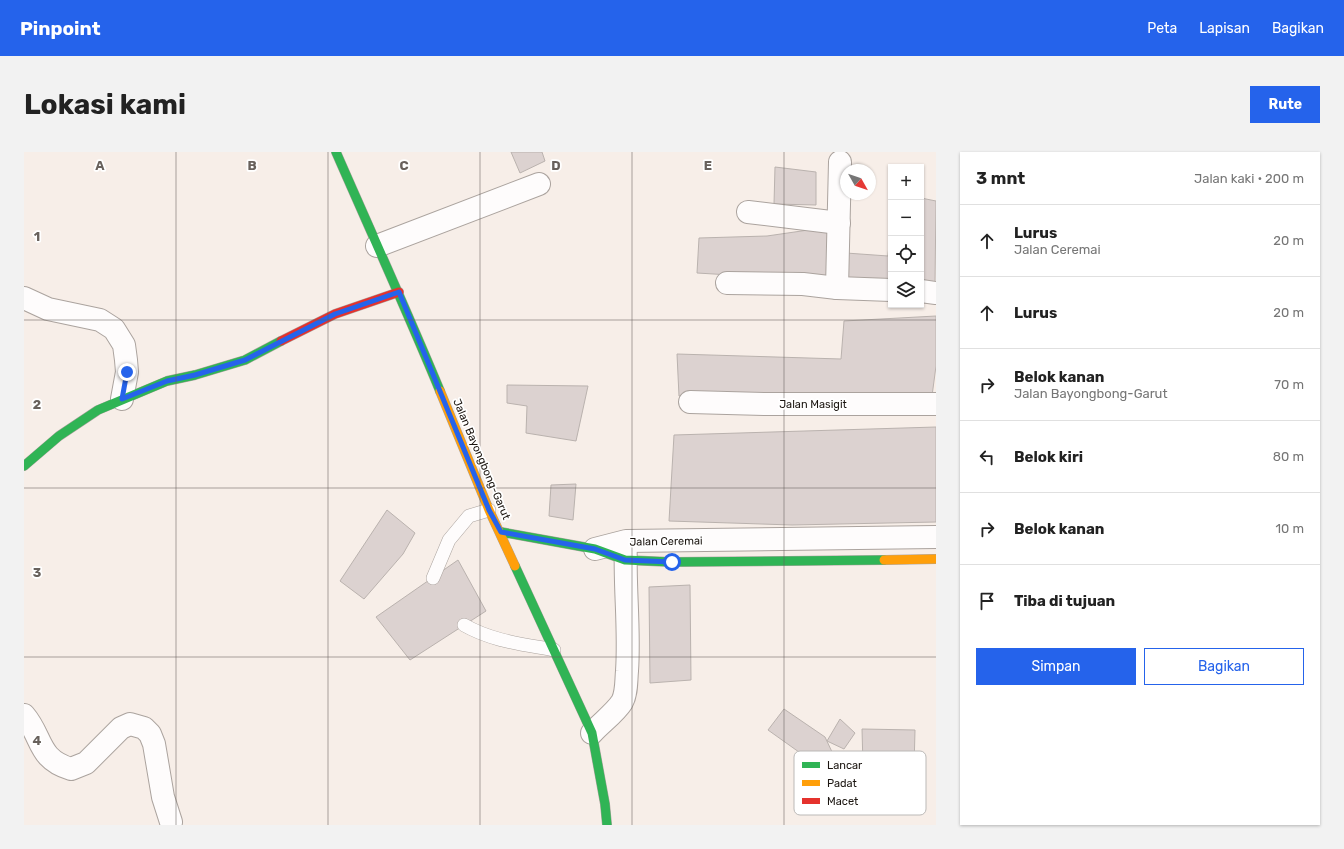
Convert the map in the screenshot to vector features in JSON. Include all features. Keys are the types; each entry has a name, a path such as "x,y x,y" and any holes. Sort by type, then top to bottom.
{"main road":[{"name":"Jalan Bayongbong-Garut","path":"336,152 399,292 489,510 501,532 592,732 605,804 607,825"},
{"path":"24,466 58,436 98,410 167,381 195,375 245,360 335,314 399,292"},
{"path":"501,532 595,549"},
{"name":"Jalan Ceremai","path":"792,550 936,559"}],"street":[{"path":"837,288 840,162"},
{"path":"377,246 539,184"},
{"path":"748,212 838,223"},
{"path":"727,283 803,284 837,288 888,290"},
{"path":"924,291 936,293"},
{"path":"24,298 48,310 100,320 114,330 124,345 126,360 127,372 122,399"},
{"name":"Jalan Masigit","path":"690,402 764,404 936,404"},
{"name":"Jalan Ceremai","path":"595,549 792,550 936,537"},
{"path":"592,732 616,709 622,701 625,690 629,643 626,550"},
{"path":"24,715 32,724 42,749 51,760 71,769 86,763 121,728 130,724 144,728 150,734 154,744 162,791 171,822"}],"lane":[{"path":"433,578 449,540 469,516 489,510"},
{"path":"464,625 478,633 502,641 554,650"}],"building":[{"path":"511,152 542,152 545,161 520,173"},
{"path":"775,167 816,172 816,205 774,204"},
{"path":"924,199 936,201 935,283 924,283"},
{"path":"829,227 828,276 764,277 697,273 699,238 767,236"},
{"path":"846,253 888,256 888,283 840,283"},
{"path":"936,316 936,366 932,396 679,396 677,354 841,359 844,321"},
{"path":"507,385 588,386 576,441 526,433 527,406 507,403"},
{"path":"936,427 936,522 792,525 669,521 674,435"},
{"path":"576,484 573,520 549,516 551,485"},
{"path":"387,510 415,533 403,554 364,599 340,581"},
{"path":"458,560 486,611 410,660 376,617"},
{"path":"690,585 691,680 650,683 649,587"},
{"path":"784,709 825,737 832,751 798,751 768,730"},
{"path":"840,719 855,733 844,749 827,741"},
{"path":"862,729 915,730 914,751 863,751"}],"traffic: fast":[{"path":"336,152 440,391"},
{"path":"24,466 59,436 98,410 167,381 195,375 245,360 281,341"},
{"path":"501,532 595,549 625,560 671,562 884,560"},
{"path":"515,566 592,733 605,804 607,825"}],"traffic: slow":[{"path":"440,391 489,510 515,566"},
{"path":"884,560 936,559"}],"traffic: jam":[{"path":"281,341 335,314 399,292"}],"route":[{"path":"127,372 122,399 167,381 195,375 245,360 335,314 399,292 489,510 501,532 595,549 625,560 672,562"}]}
